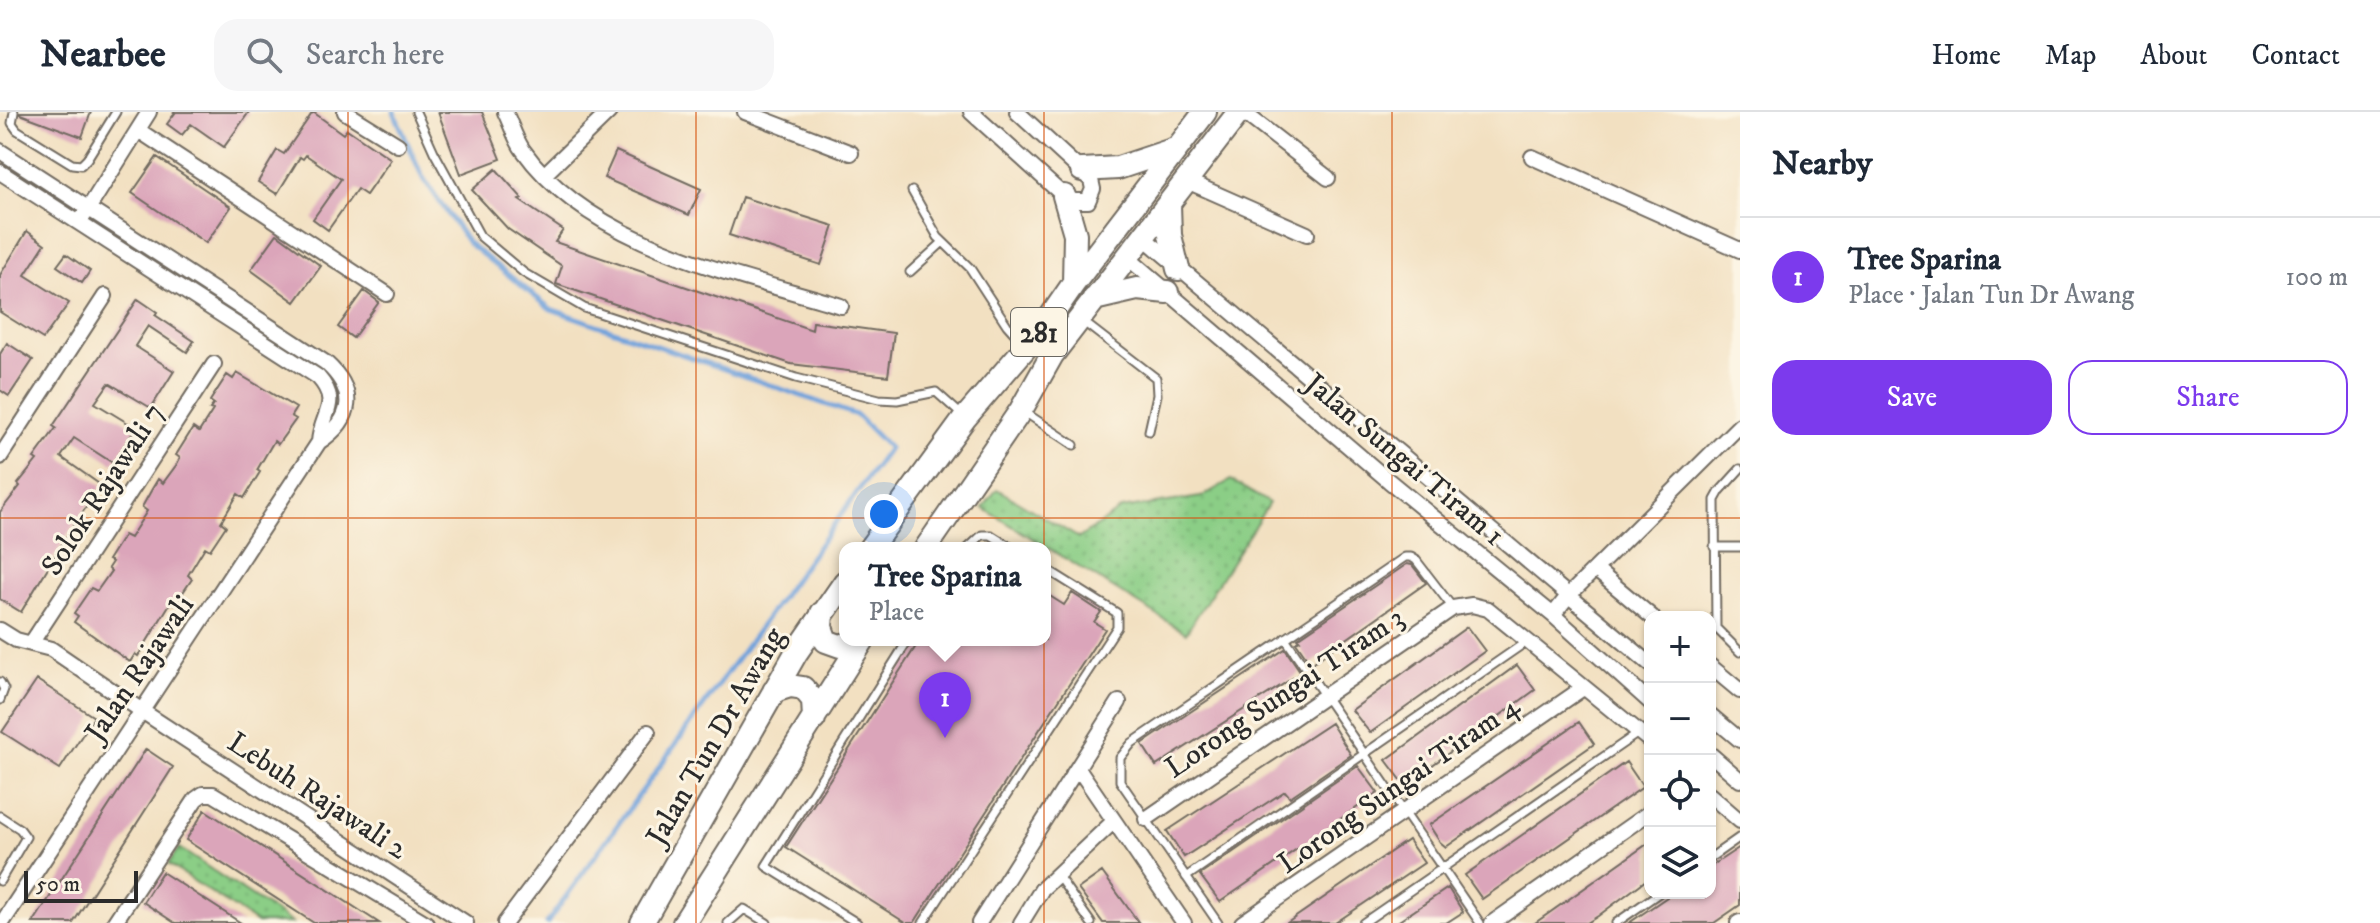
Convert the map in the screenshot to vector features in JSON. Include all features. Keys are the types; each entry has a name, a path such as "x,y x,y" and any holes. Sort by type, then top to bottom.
{"main road":[{"name":"281","path":"874,542 965,418 1027,347 1205,112"},
{"name":"281","path":"930,542 1021,410 1052,355 1241,112"},
{"path":"1082,170 1118,168 1175,149"},
{"path":"1064,196 1075,234 1074,283"},
{"path":"1169,204 1172,244 1178,269"},
{"path":"1094,299 1137,289 1167,292"},
{"name":"Jalan Tun Dr Awang","path":"642,923 774,691 839,590"},
{"path":"822,613 821,627 826,641 839,646"},
{"path":"684,923 858,646"},
{"path":"774,691 790,686 803,688 812,697 814,719"}],"street":[{"path":"79,222 149,112"},
{"path":"345,112 398,145"},
{"path":"505,112 522,149 544,175 572,199 635,239 841,306"},
{"path":"544,175 609,112"},
{"path":"745,112 851,153"},
{"path":"971,112 1064,196 1080,202 1088,201 1092,195 1091,180 1017,112"},
{"path":"1241,112 1328,178"},
{"path":"138,130 387,294"},
{"name":"Jalan Rajawali","path":"0,151 326,363 345,384 348,400 346,412 334,432 319,442 142,711 5,907 2,923"},
{"path":"1532,157 1740,250"},
{"name":"Jalan Rajawali","path":"0,172 318,377 327,387 331,400 330,409 320,427 319,442"},
{"path":"1187,181 1307,234"},
{"name":"Jalan Sungai Tiram 1","path":"1143,237 1644,659"},
{"name":"Jalan Sungai Tiram 1","path":"1127,257 1377,471 1553,615 1644,697"},
{"path":"0,457 105,296"},
{"name":"Solok Rajawali 7","path":"32,642 214,364"},
{"path":"1553,615 1568,596 1740,425"},
{"path":"1596,570 1645,611"},
{"path":"1453,608 1472,605 1488,609 1644,735"},
{"name":"Lorong Sungai Tiram 3","path":"1146,819 1453,608"},
{"name":"Lebuh Rajawali 2","path":"0,630 16,640 51,649 466,923"},
{"path":"1716,671 1740,691"},
{"name":"Lorong Sungai Tiram 4","path":"1242,923 1583,688"},
{"path":"979,923 1119,702"},
{"path":"1716,720 1740,740"},
{"path":"505,923 648,732"},
{"path":"1711,755 1740,780"},
{"path":"1078,768 1184,923"},
{"path":"120,921 196,799 203,794 213,794 426,923"},
{"path":"1716,800 1740,821"},
{"path":"1492,923 1644,816"},
{"path":"1021,923 1042,889 1114,821"}],"lane":[{"path":"14,112 12,123 17,130 72,164 81,165 116,112"},
{"path":"416,112 480,236 524,273 584,308 796,378 879,399 897,400 936,392 965,418"},
{"path":"912,191 943,242 982,282 1007,325 1027,347"},
{"path":"910,272 943,242"},
{"path":"1079,319 1156,378 1157,395 1149,431"},
{"path":"1021,410 1074,445"},
{"path":"1740,469 1715,500 1714,547 1716,628 1740,652"},
{"path":"974,542 982,535 991,535 1002,542"},
{"path":"1714,547 1740,547"},
{"path":"1218,923 1119,777 1120,758 1132,743 1405,557 1416,560 1453,608"},
{"path":"923,923 1117,627 1117,613 1051,572"},
{"path":"1285,638 1480,923"},
{"path":"1186,877 1529,640"},
{"path":"857,923 766,866 904,646"},
{"path":"0,682 4,689 0,700"},
{"path":"1363,923 1644,737"},
{"path":"0,816 20,829 26,837 0,881"},
{"path":"1716,854 1740,837"},
{"path":"1057,875 1091,923"},
{"path":"1616,923 1650,899"},
{"path":"728,923 744,909 767,923"},
{"path":"1627,915 1633,923"}],"green space":[{"path":"1231,480 1269,503 1186,633 1051,550 1051,542 1038,542 983,508 997,489 1079,538 1121,509 1201,497"},
{"path":"179,848 292,923 257,923 168,864"}],"building":[{"path":"20,112 91,112 82,137"},
{"path":"173,112 249,112 224,147 191,124 182,135 167,124"},
{"path":"313,112 343,134 347,129 391,159 366,195 357,189 328,230 313,219 341,179 306,155 303,159 300,157 277,194 258,182 277,150 284,154"},
{"path":"438,112 482,112 501,159 461,174"},
{"path":"616,151 701,189 689,215 604,178"},
{"path":"157,157 231,207 206,243 132,193"},
{"path":"496,169 522,198 519,200 563,230 555,242 812,330 813,322 894,333 888,376 791,364 556,284 562,266 508,229 472,190"},
{"path":"742,197 834,226 821,265 729,235"},
{"path":"27,231 45,244 25,275 69,303 43,339 0,312 0,275"},
{"path":"277,234 321,266 295,302 251,270"},
{"path":"66,254 90,271 82,283 57,266"},
{"path":"364,291 379,302 353,338 338,327"},
{"path":"138,299 157,312 155,315 194,341 187,352 148,326 135,346 174,371 151,408 109,383 95,403 136,428 113,463 74,438 61,457 102,486 76,521 21,612 0,599 0,512 37,460 34,458 56,428 53,426"},
{"path":"7,343 33,360 9,396 0,390 0,354"},
{"path":"237,373 296,408 291,416 296,419 278,444 274,441 244,498 238,494 221,522 226,526 210,550 205,547 188,575 192,579 175,604 171,602 138,656 135,654 130,662 74,622 78,616 74,613 91,588 97,591 111,571 108,568 112,562 108,560 124,535 130,538 147,511 142,507 152,489 158,479 163,483 177,464 180,458 176,455 193,428 199,432 213,410 210,409 214,404 210,401 227,375 233,379"},
{"path":"1407,564 1412,565 1426,583 1311,664 1296,642 1300,640 1298,638"},
{"path":"1072,593 1101,612 1094,622 1105,629 914,923 906,923 786,847 916,646 1051,646 1051,597 1064,605"},
{"path":"1467,627 1485,651 1370,733 1352,710"},
{"path":"1285,649 1299,674 1156,766 1142,744"},
{"path":"1517,665 1535,690 1405,785 1386,760"},
{"path":"37,680 94,717 60,769 2,732"},
{"path":"1579,722 1594,744 1446,847 1440,842 1429,825"},
{"path":"1331,723 1351,755 1290,797 1285,791 1184,857 1167,831"},
{"path":"146,749 173,767 73,923 33,923"},
{"path":"1626,762 1643,787 1482,899 1465,875"},
{"path":"1358,766 1378,793 1220,902 1200,875"},
{"path":"205,810 379,923 314,923 186,840"},
{"path":"1408,840 1424,863 1335,923 1287,923"},
{"path":"1644,846 1644,882 1598,916 1587,923 1535,923"},
{"path":"1740,847 1740,905 1714,923 1629,923 1664,899 1716,899 1716,863"},
{"path":"162,872 241,923 175,923 143,902"},
{"path":"1102,872 1139,923 1103,923 1078,889"},
{"path":"1448,888 1463,912 1446,923 1396,923"}],"waterway":[{"path":"394,112 422,176 468,243 551,309 856,415 889,448 547,923"}],"place":[{"name":"Tree Sparina","path":"945,738"}]}
